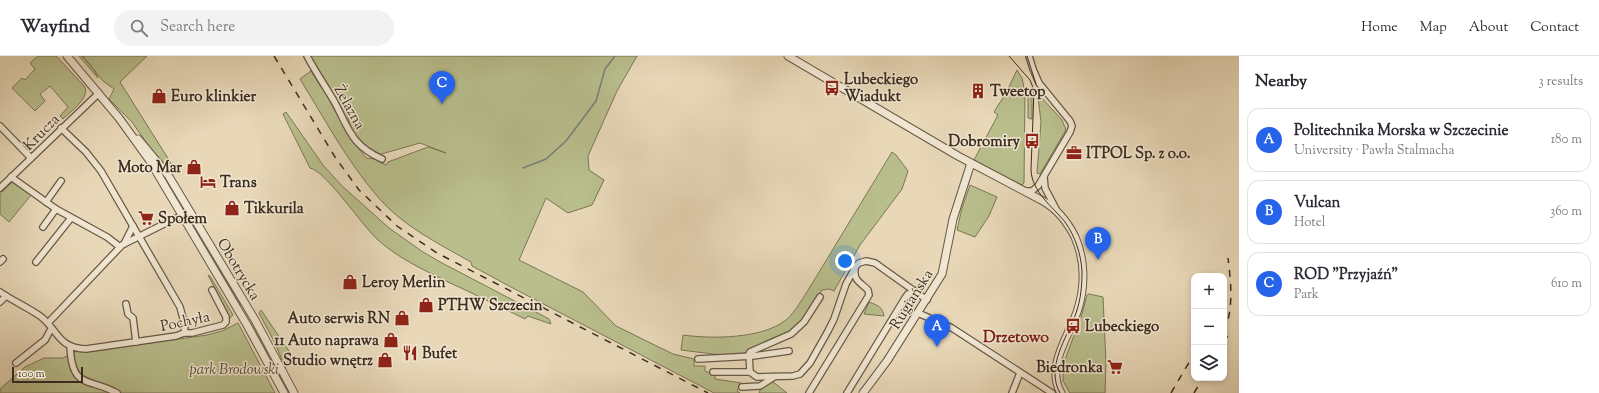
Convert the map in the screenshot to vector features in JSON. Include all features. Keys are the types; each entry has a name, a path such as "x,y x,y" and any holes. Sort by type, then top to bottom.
{"street":[{"name":"Obotrycka","path":"68,56 99,92 150,161 247,325 284,393"},
{"name":"Żelazna","path":"307,56 353,138 370,154 382,159"},
{"path":"788,56 935,143 1024,190 1057,211"},
{"path":"1024,190 1034,190 1070,132 1072,125 1069,119 1039,83 1029,56"},
{"name":"Krucza","path":"0,188 99,92"},
{"path":"0,126 31,158"},
{"name":"Obotrycka","path":"125,126 135,135 162,167 255,320 294,393"},
{"path":"61,128 98,167 111,186 180,307 185,326 184,333"},
{"name":"Rugiańska","path":"864,393 884,366 927,300 943,271 953,219 971,163"},
{"path":"1045,174 1045,188 1057,211 1076,240 1081,257 1083,273 1082,291 1078,309 1056,366 1056,380 1061,393"},
{"path":"11,177 56,209 122,246"},
{"path":"46,202 61,181"},
{"path":"43,227 56,209"},
{"path":"122,246 182,215 190,213"},
{"path":"36,262 71,218"},
{"path":"16,363 45,340 49,326 122,246 133,226"},
{"path":"713,372 750,372 758,377 797,376 809,364 832,324 846,284 855,268 862,261 873,262 927,300"},
{"path":"809,393 869,295 868,290 856,280 855,268"},
{"name":"Pochyła","path":"0,292 40,316 60,340 70,346 89,349 179,336 184,333 192,333 223,325 226,322 226,317 212,290"},
{"path":"847,393 905,298 908,294 915,291"},
{"path":"0,302 6,296"},
{"path":"750,372 749,356 751,352 791,334 804,322 820,297"},
{"path":"126,304 128,314 133,318 136,342"},
{"path":"918,313 952,328 1052,393"},
{"path":"45,340 60,340"},
{"path":"70,346 73,366 81,379 118,393"},
{"path":"698,359 749,356 789,351"},
{"path":"1012,393 1020,373"},
{"path":"742,387 760,386 774,376"}],"green space":[{"path":"38,56 56,56 85,87 86,91 82,100 75,109 63,119 60,116 68,107 50,86 40,94 45,101 35,111 12,88 22,78 25,80 35,69 30,63"},
{"path":"79,56 82,56 94,70 98,78"},
{"path":"83,56 147,56 120,82 174,168 169,170 148,145 132,122 109,99 114,89 103,81"},
{"path":"310,56 637,56 617,91 588,156 589,170 604,180 592,205 568,213 546,198 519,260 583,292 616,326 673,354 694,359 694,366 705,366 705,371 715,375 715,379 741,383 737,391 740,393 714,393 472,266 471,262 421,233 397,216 366,183 336,139 300,79 311,71 349,136 366,158 374,159 386,165 388,162 428,147 446,153 420,143 378,155 371,152 356,138 352,132 348,118 343,116 328,84"},
{"path":"1017,70 1022,78 1025,92 1024,183 1022,185 974,160 998,115 994,112 1006,93"},
{"path":"1032,88 1032,119 1028,118 1028,90"},
{"path":"1038,97 1041,97 1062,120 1066,130 1040,174 1037,173 1041,122"},
{"path":"286,112 323,165 341,185 389,228 423,252 549,319 551,324 528,316 525,319 419,268 402,258 378,240 325,178 317,171 310,168 283,114"},
{"path":"892,152 908,171 902,189 860,245 834,291 829,289 822,290 803,321 790,333 766,344 752,348 746,353 721,355 681,350 683,335 722,337 751,334 764,331 786,320 802,300"},
{"path":"12,182 31,195 9,222 0,214 0,194"},
{"path":"970,185 997,197 989,216 975,237 957,230 962,208"},
{"path":"194,223 242,304 241,305 191,225"},
{"path":"208,275 233,315 230,318"},
{"path":"1089,294 1103,297 1106,363 1105,393 1070,393 1063,381 1063,365 1082,314 1087,295"},
{"path":"869,302 881,308 884,316 864,314"},
{"path":"261,310 291,354 286,357 289,363 285,368 276,345 259,313"},
{"name":"park Brodowski","path":"238,323 275,393 0,393 0,389 25,367 44,358 63,358 77,351 87,352 207,335 222,331"},
{"path":"253,323 291,393 287,393 250,325"},
{"path":"772,381 787,393 759,393 761,388"}],"waterway":[{"path":"523,168 546,159 566,141 596,101 605,69 615,56"}],"tram line":[{"path":"1009,56 1030,80 1034,90 1032,178 1039,192 1069,227 1077,245 1082,271 1081,292 1076,313 1063,342 1056,363 1056,383 1060,393"},
{"path":"1027,56 1036,84"}],"railway":[{"path":"274,56 335,157 359,190 397,226 437,253 708,393"},
{"path":"1227,323 1231,295 1228,258"},
{"path":"1171,393 1191,359"},
{"path":"1194,393 1201,381"}],"place":[{"name":"Lubeckiego Wiadukt","path":"832,88"},
{"name":"Tweetop","path":"978,91"},
{"name":"Euro klinkier","path":"159,96"},
{"name":"ROD \"Przyjaźń\"","path":"442,104"},
{"name":"Dobromiry","path":"1032,141"},
{"name":"ITPOL Sp. z o.o.","path":"1074,153"},
{"name":"Moto Mar","path":"194,167"},
{"name":"Trans","path":"208,182"},
{"name":"Tikkurila","path":"232,208"},
{"name":"Społem","path":"146,218"},
{"name":"Vulcan","path":"1098,260"},
{"name":"Leroy Merlin","path":"350,282"},
{"name":"PTHW Szczecin","path":"426,305"},
{"name":"Auto serwis RN","path":"402,318"},
{"name":"Lubeckiego","path":"1073,326"},
{"name":"11 Auto naprawa","path":"391,340"},
{"name":"Politechnika Morska w Szczecinie","path":"937,347"},
{"name":"Bufet","path":"410,353"},
{"name":"Studio wnętrz","path":"385,360"},
{"name":"Biedronka","path":"1115,367"}],"district":[{"name":"Drzetowo","path":"1016,336"}]}
